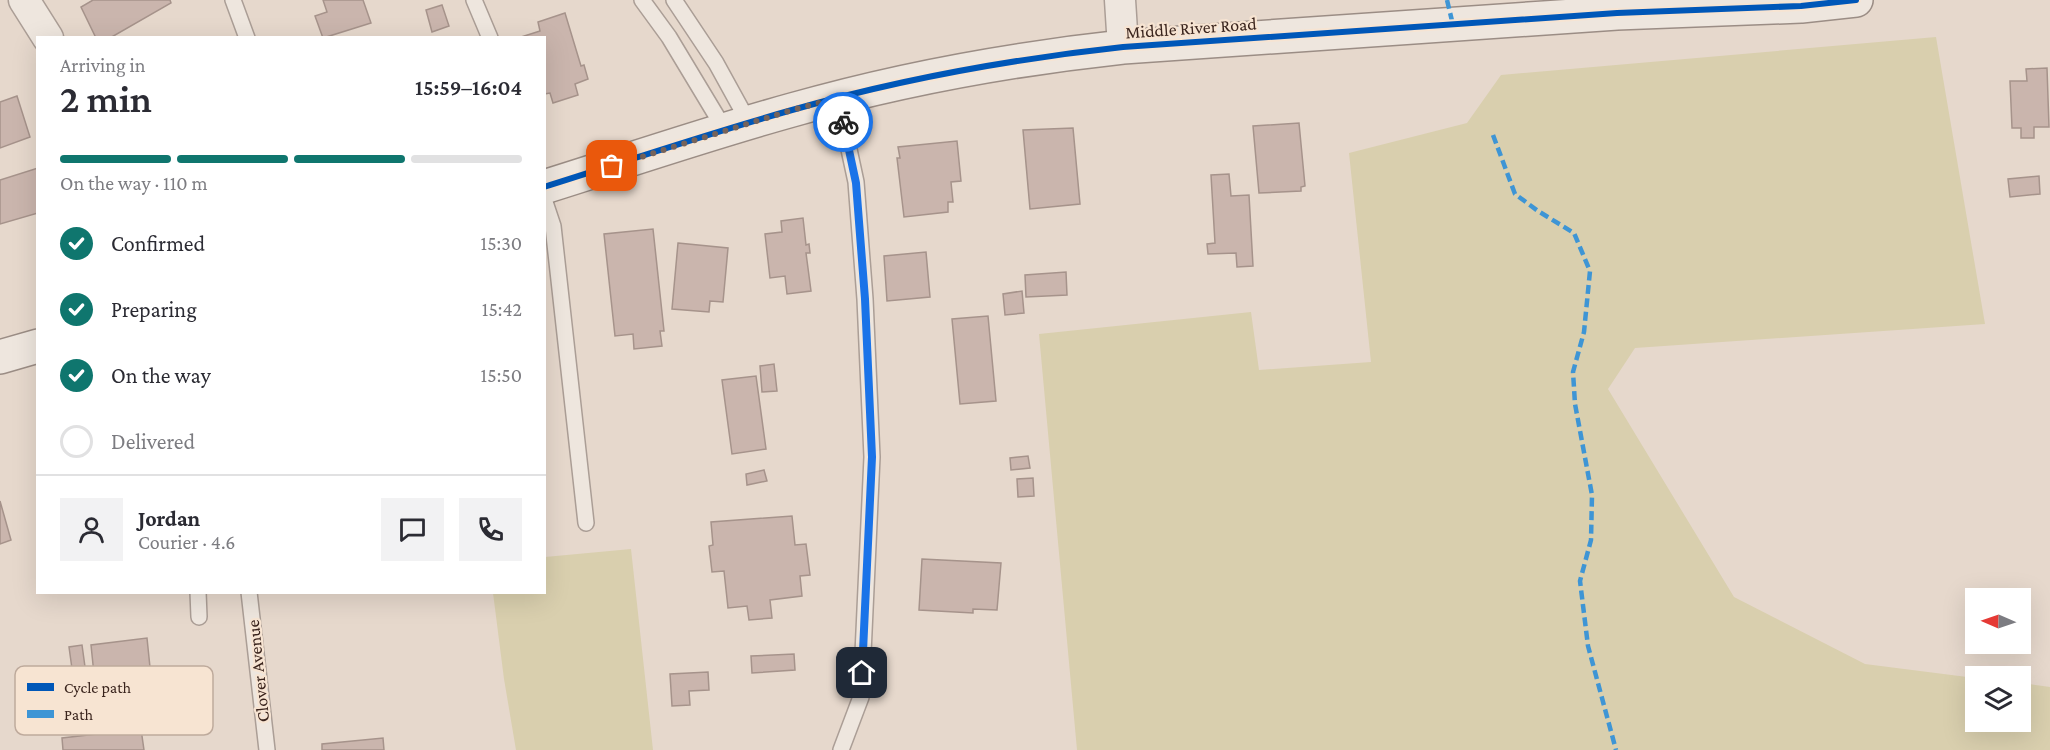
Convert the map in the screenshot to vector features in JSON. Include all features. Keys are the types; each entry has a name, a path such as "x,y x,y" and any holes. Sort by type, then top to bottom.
{"street":[{"path":"24,0 47,36"},
{"path":"1120,0 1123,47"},
{"name":"Middle River Road","path":"546,186 737,126 838,98 1049,55 1123,47 1617,13 1801,6 1856,0"},
{"path":"0,357 36,347"}],"lane":[{"path":"232,0 246,36"},
{"path":"474,0 489,36"},
{"path":"642,0 737,126"},
{"path":"674,0 716,63 737,126"},
{"path":"838,98 856,183 865,299 872,457 861,697 842,750"},
{"path":"546,205 553,226 586,523"},
{"path":"198,594 199,617"},
{"name":"Clover Avenue","path":"249,594 267,750"}],"shaded area":[{"path":"1936,37 1985,324 1635,348 1608,389 1734,597 1865,664 1965,677 1965,732 2031,732 2031,684 2050,687 2050,750 1077,750 1039,334 1251,312 1259,370 1371,362 1349,153 1467,123 1501,75"},
{"path":"631,549 653,750 516,750 493,594 546,594 546,557"}],"building":[{"path":"93,0 170,0 171,3 113,36 95,36 81,7"},
{"path":"323,0 363,0 371,23 329,36 322,36 315,16 327,12"},
{"path":"442,5 449,26 432,32 426,10"},
{"path":"565,13 581,66 584,65 588,79 575,84 578,95 553,103 550,93 546,94 546,36 524,36 540,31 538,22"},
{"path":"2047,68 2049,127 2034,127 2034,138 2021,138 2021,128 2012,128 2010,81 2027,81 2026,69"},
{"path":"17,96 30,137 0,148 0,102"},
{"path":"1299,123 1305,186 1301,187 1301,191 1259,193 1253,126"},
{"path":"1073,128 1080,204 1030,209 1023,130"},
{"path":"957,141 961,181 951,182 953,202 948,202 948,212 904,217 897,158 900,158 898,147"},
{"path":"36,169 36,214 0,224 0,180"},
{"path":"1229,174 1231,196 1249,195 1253,266 1237,267 1236,253 1208,254 1207,244 1215,243 1211,175"},
{"path":"2039,176 2040,194 2010,197 2008,179"},
{"path":"803,218 806,245 809,244 810,253 806,253 811,291 787,294 785,276 770,278 765,234 782,232 781,221"},
{"path":"653,229 664,331 660,331 662,346 634,349 633,334 615,336 604,234"},
{"path":"678,243 728,248 723,302 710,301 709,312 672,309"},
{"path":"926,252 930,297 887,301 884,256"},
{"path":"1066,272 1067,295 1026,297 1025,275"},
{"path":"1022,291 1024,313 1005,315 1003,294"},
{"path":"988,316 996,401 960,404 952,319"},
{"path":"774,364 777,391 762,392 760,366"},
{"path":"756,376 766,449 732,454 722,380"},
{"path":"1028,456 1030,468 1011,470 1010,458"},
{"path":"764,470 767,481 747,485 746,474"},
{"path":"1033,478 1034,496 1018,497 1017,479"},
{"path":"0,501 11,540 0,544"},
{"path":"792,516 795,545 806,544 810,575 800,576 802,596 770,600 772,618 749,620 747,606 728,608 724,571 712,572 709,546 713,545 711,522"},
{"path":"922,559 1001,563 997,610 973,609 973,613 919,610"},
{"path":"147,638 150,666 93,666 91,645"},
{"path":"82,645 85,666 72,666 69,647"},
{"path":"794,654 795,670 752,673 751,656"},
{"path":"708,672 709,690 689,691 690,705 672,706 670,674"},
{"path":"88,735 142,735 144,750 63,750 62,738"},
{"path":"383,738 384,750 322,750 322,744"}],"marked path":[{"path":"1447,0 1453,25"},
{"path":"1493,135 1515,194 1574,233 1590,271 1584,332 1573,372 1575,404 1592,495 1591,540 1580,581 1588,646 1616,750"}],"cycle path":[{"path":"546,186 730,128 833,99 957,71 1040,58 1123,47 1617,13 1801,6 1856,0"}],"way so far":[{"path":"612,166 725,130 838,98 843,122"}],"route":[{"path":"843,122 856,183 865,299 872,457 862,673"}]}
